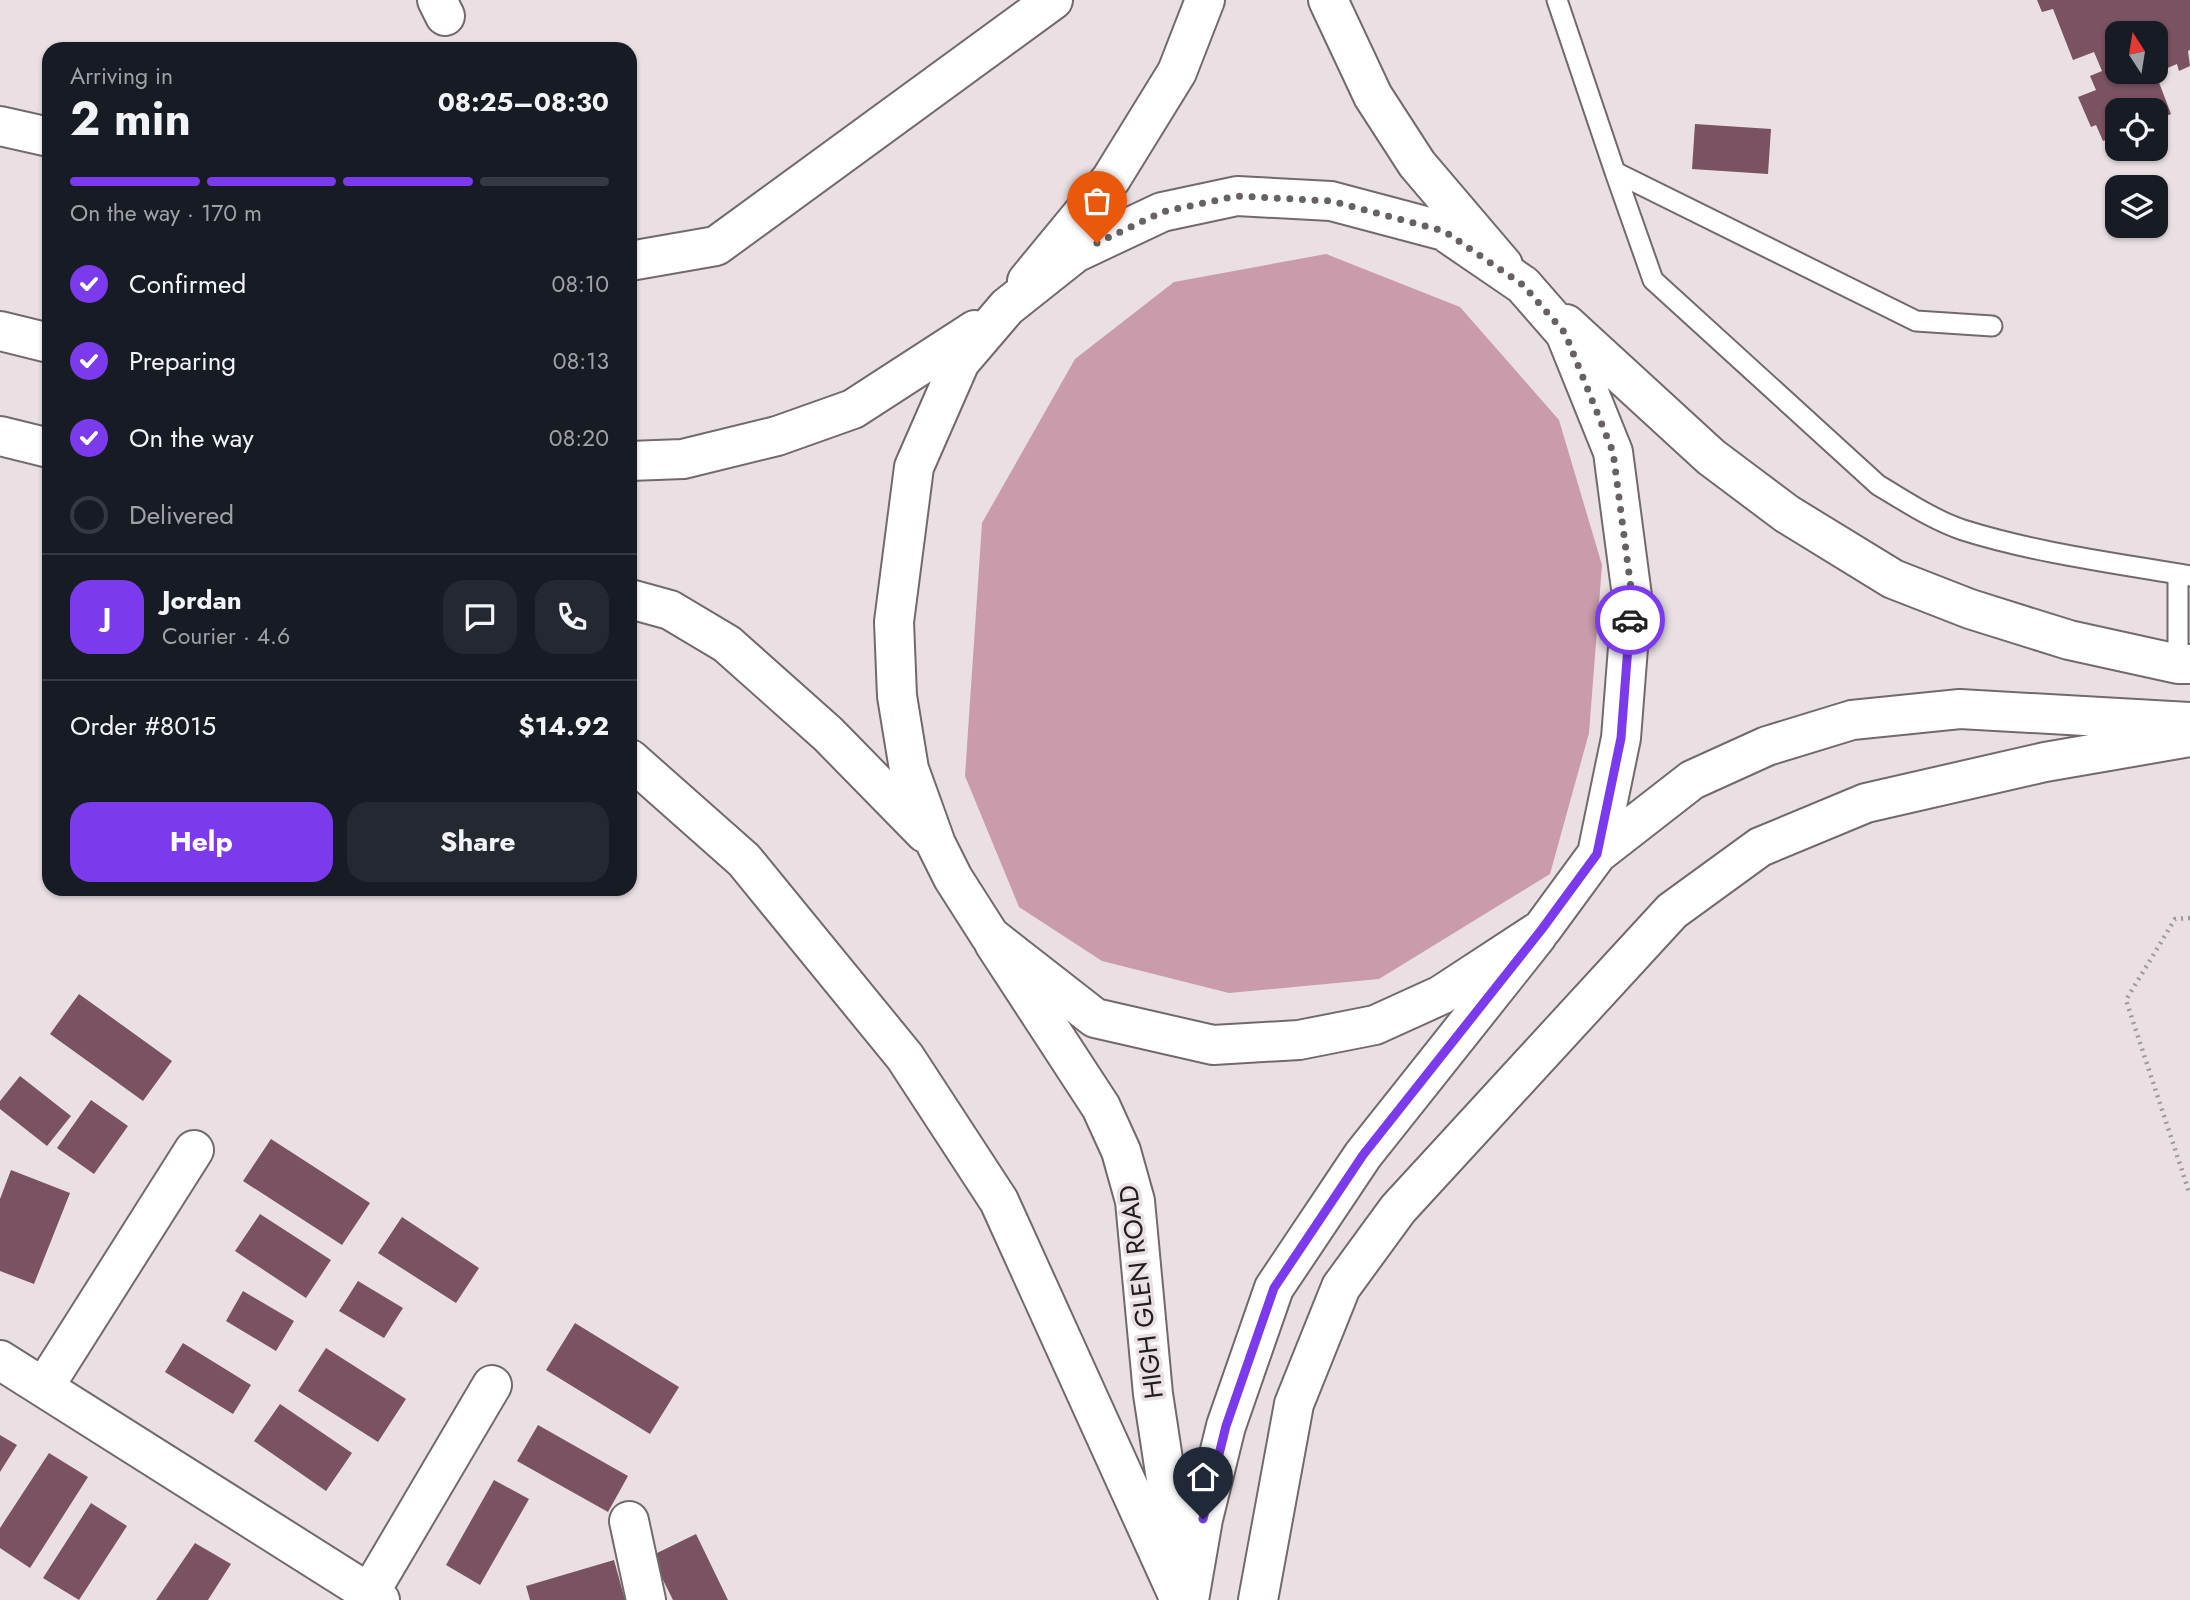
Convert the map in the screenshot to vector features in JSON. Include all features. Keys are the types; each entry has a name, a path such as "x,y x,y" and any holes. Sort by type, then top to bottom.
{"main road":[{"path":"637,260 716,246 1053,0"},
{"path":"936,844 909,769 897,696 894,622 914,467 960,362 1111,179 1177,72 1205,0"},
{"path":"1328,0 1373,96 1417,164 1565,333 1613,452 1632,596 1621,738 1597,854"},
{"path":"0,126 42,135"},
{"path":"637,460 683,459 777,436 853,409 1007,307 1075,253 1162,212 1237,196 1331,201 1444,231 1519,282 1711,457 1787,514 1893,579 1970,609 2069,640 2184,664"},
{"path":"0,331 42,341"},
{"path":"0,436 42,446"},
{"path":"637,601 670,610 727,644 837,743 936,844"},
{"path":"1184,1600 1226,1426 1274,1288 1363,1155 1542,929 1597,854 1692,780 1768,746 1852,720 1960,709 2190,722"},
{"path":"1258,1600 1294,1404 1341,1287 1398,1209 1672,911 1759,847 1866,803 2045,762 2190,737"},
{"path":"637,765 744,860 905,1057 999,1201 1184,1600"},
{"name":"HIGH GLEN ROAD","path":"936,844 953,878 1101,1107 1124,1163 1135,1201 1153,1394 1184,1600"},
{"path":"990,936 1095,1018 1213,1045 1299,1040 1375,1025 1441,995 1542,929"},
{"path":"44,1388 194,1150"},
{"path":"0,1360 375,1596 492,1385"},
{"path":"629,1521 646,1600"}],"lane":[{"path":"1557,0 1653,280 1878,485 1914,507 1961,529 2032,548 2184,575 2184,664"},
{"path":"1615,172 1916,321 1992,326"}],"path":[{"path":"2190,918 2175,919 2126,1000 2190,1195"}],"shaded area":[{"path":"1326,254 1460,307 1559,420 1602,565 1589,733 1550,874 1379,979 1229,993 1102,961 1019,907 965,776 982,523 1075,359 1174,282"}],"building":[{"path":"2037,0 2190,0 2190,66 2179,71 2177,64 2168,68 2168,21 2105,21 2105,84 2160,84 2165,98 2105,98 2103,141 2096,125 2091,127 2078,97 2096,90 2090,76 2102,71 2094,52 2073,60 2053,9 2042,12"},
{"path":"1695,124 1771,129 1768,174 1692,169"},
{"path":"79,994 172,1061 143,1101 50,1034"},
{"path":"20,1076 71,1116 47,1146 0,1109 0,1101"},
{"path":"91,1100 128,1126 94,1174 57,1148"},
{"path":"271,1139 370,1203 342,1245 243,1181"},
{"path":"11,1170 70,1193 34,1284 0,1271 0,1199"},
{"path":"260,1214 331,1260 306,1298 235,1251"},
{"path":"402,1217 479,1268 456,1303 378,1253"},
{"path":"358,1281 403,1308 384,1338 339,1311"},
{"path":"243,1291 294,1321 276,1351 226,1321"},
{"path":"575,1323 679,1387 650,1434 546,1370"},
{"path":"183,1343 251,1385 233,1414 165,1372"},
{"path":"326,1348 406,1399 378,1442 298,1391"},
{"path":"280,1404 352,1453 326,1491 254,1441"},
{"path":"538,1425 628,1476 608,1512 517,1461"},
{"path":"0,1435 17,1445 0,1472"},
{"path":"49,1453 88,1477 30,1568 0,1548 0,1528"},
{"path":"494,1480 529,1499 480,1585 446,1565"},
{"path":"91,1503 127,1526 79,1600 43,1578"},
{"path":"696,1534 728,1600 673,1600 651,1556"},
{"path":"195,1543 231,1564 208,1600 156,1600"},
{"path":"614,1560 625,1600 530,1600 526,1586"}],"way so far":[{"path":"1097,243 1162,212 1237,196 1331,201 1444,231 1514,278 1565,333 1613,452 1632,596 1630,620"}],"route":[{"path":"1203,1519 1226,1426 1251,1347 1274,1288 1363,1155 1542,929 1597,854 1621,738 1630,620"}]}
